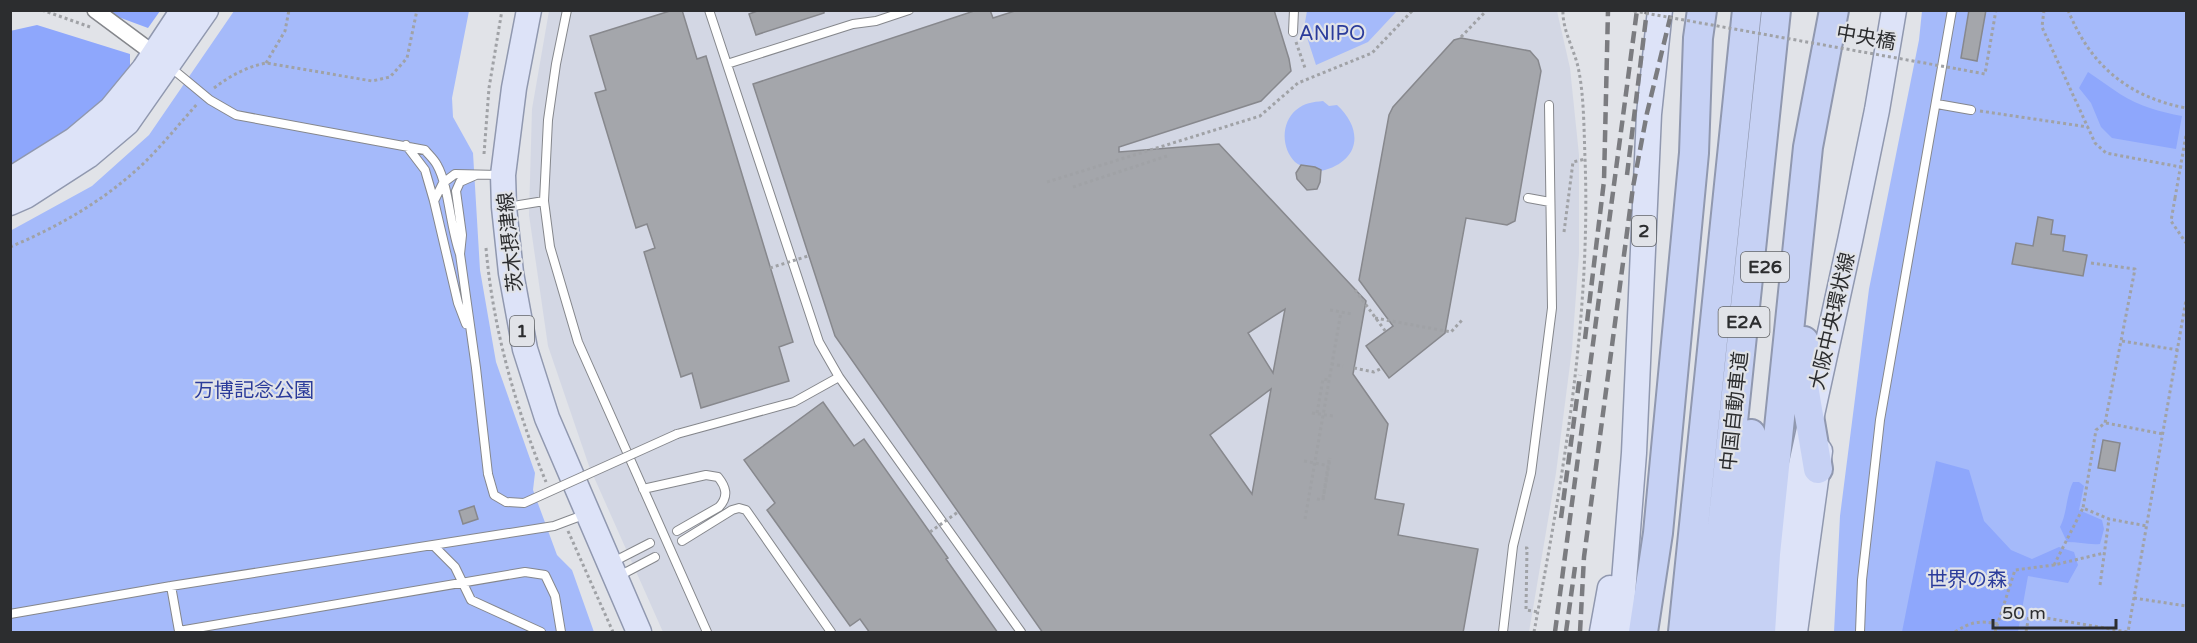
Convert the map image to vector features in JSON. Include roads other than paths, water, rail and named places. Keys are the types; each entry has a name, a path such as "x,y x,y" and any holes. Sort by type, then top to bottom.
{"highway":[{"path":"1643,633 1658,533 1681,296 1694,153 1698,38 1702,10"},
{"name":"中国自動車道","path":"1683,633 1747,10"},
{"name":"中国自動車道","path":"1711,633 1777,10"},
{"name":"E26","path":"1735,633 1767,250 1777,10"},
{"path":"1818,469 1804,386 1804,343 1825,148 1834,12"},
{"path":"1761,633 1766,554 1808,147 1834,12"},
{"name":"E2A","path":"1667,633 1697,372 1720,268"}],"main road":[{"path":"10,202 26,196 88,156 127,123 161,59 183,10"},
{"path":"10,180 74,140 111,110 206,10"},
{"name":"茨木摂津線","path":"529,10 514,88 503,175 511,273 525,349 547,418 639,633"},
{"name":"2","path":"1620,633 1634,453 1649,114 1660,10"},
{"name":"大阪中央環状線","path":"1773,633 1792,506 1877,110 1893,10"},
{"path":"1795,633 1850,241"},
{"path":"1602,633 1634,453"}],"street":[{"path":"95,10 161,59"}],"lane":[{"path":"567,10 548,120 544,201 549,247 578,342 707,633"},
{"path":"709,10 819,342 839,377 1021,633"},
{"path":"727,64 852,24 876,21 909,10"},
{"path":"1293,32 1294,10"},
{"path":"1860,633 1862,580 1880,420 1952,10"},
{"path":"161,59 210,100 236,115 424,150 437,164 453,236 460,254"},
{"path":"1937,104 1971,110"},
{"path":"1503,633 1513,546 1532,473 1552,308 1549,105"},
{"path":"406,145 425,170 458,303 471,339"},
{"path":"434,201 443,183 455,174 503,175"},
{"path":"476,175 460,182 456,191 462,235 460,254 488,474 494,495 506,502 524,503 677,434 794,402 839,377"},
{"path":"1528,198 1550,202"},
{"path":"504,207 544,201"},
{"path":"643,489 706,475 718,477 724,486 726,495 724,502 678,531"},
{"path":"682,542 732,510 739,508 746,510 831,633"},
{"path":"10,614 171,586 555,526 587,514"},
{"path":"613,571 650,543"},
{"path":"434,546 455,567 471,600 542,633"},
{"path":"613,571 655,556"},
{"path":"171,586 179,632 525,572 545,575 555,596 561,633"}],"railway":[{"path":"1585,339 1604,181 1608,10"},
{"path":"1555,632 1637,10"},
{"path":"1627,175 1647,10"},
{"path":"1580,632 1584,557 1633,187 1647,113 1672,10"},
{"path":"1561,518 1580,375"},
{"path":"1566,632 1575,567"}],"park label":[{"name":"ANIPO","path":"1332,33"},
{"name":"万博記念公園","path":"254,390"},
{"name":"世界の森","path":"1967,579"}]}
